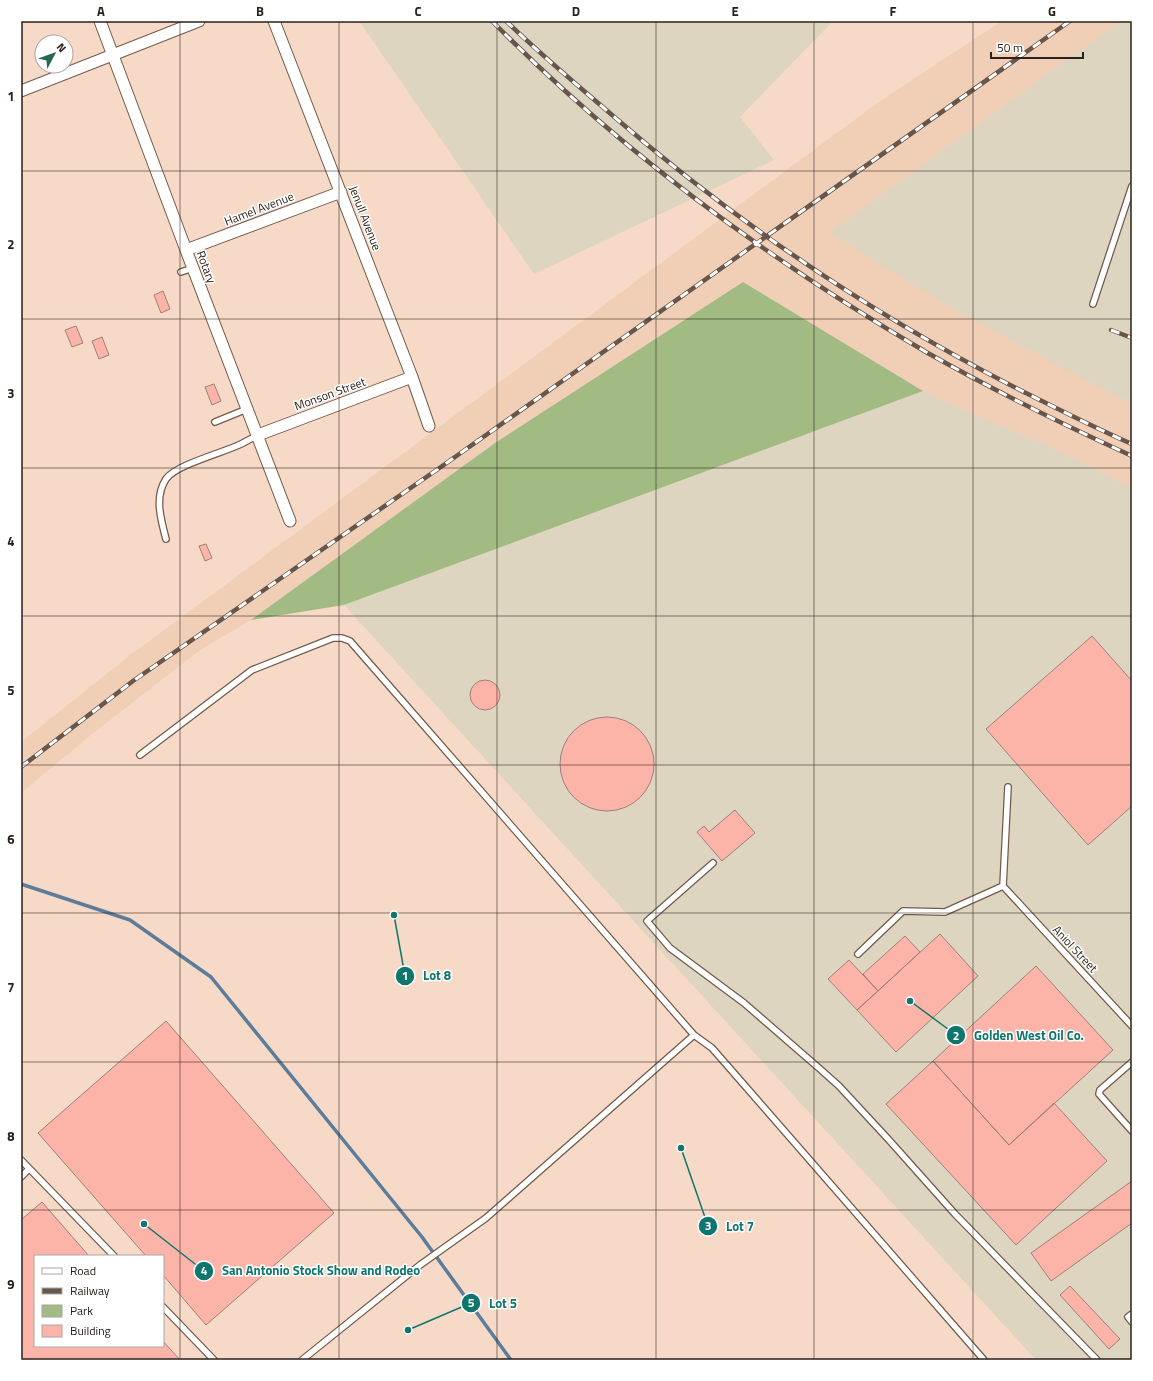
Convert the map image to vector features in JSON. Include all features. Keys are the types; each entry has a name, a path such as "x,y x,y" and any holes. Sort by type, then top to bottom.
{"street":[{"name":"Rotary","path":"100,21 290,521"},
{"path":"21,91 114,56 199,21"},
{"name":"Jenull Avenue","path":"274,21 412,377 429,426"},
{"name":"Hamel Avenue","path":"186,250 341,192"},
{"name":"Monson Street","path":"258,435 412,377"}],"lane":[{"path":"1093,304 1132,186"},
{"path":"181,272 193,268"},
{"path":"215,422 247,409"},
{"path":"166,539 160,516 160,495 166,478 176,470 242,444 258,435"},
{"path":"140,755 252,670 333,638 342,638 350,641 694,1035 712,1048 984,1360"},
{"path":"858,954 904,911 945,912 1003,886 1008,787"},
{"path":"713,864 647,922 670,948 744,1003 840,1086 956,1214 1097,1360"},
{"name":"Aniol Street","path":"1003,886 1132,1026"},
{"path":"302,1360 420,1265 486,1218 694,1035"},
{"path":"1132,1062 1100,1090 1099,1094 1132,1131"},
{"path":"21,1160 29,1170 113,1255"},
{"path":"21,1176 29,1170"},
{"path":"164,1308 214,1360"},
{"path":"1132,1314 1128,1317 1132,1322"}],"shaded area":[{"path":"359,21 557,21 559,23 562,21 833,21 740,117 774,160 534,274"},
{"path":"1002,21 1120,21 829,233 1116,396 1132,402 1132,488 1040,442 923,391 743,282 495,443 251,620 200,650 92,734 21,793 21,742 129,656 876,104"},
{"path":"1120,21 1132,21 1132,402 1116,396 960,313 829,233"},
{"path":"923,391 1040,442 1132,488 1132,1360 1036,1360 344,605"}],"green space":[{"path":"743,282 923,391 344,605 251,620 495,443"}],"building":[{"path":"163,291 170,309 161,313 154,295"},
{"path":"76,326 83,343 72,347 65,330"},
{"path":"102,337 109,355 99,359 92,341"},
{"path":"214,384 221,401 212,405 205,387"},
{"path":"206,544 212,558 205,561 199,546"},
{"path":"1092,636 1132,681 1132,806 1088,845 986,729"},
{"path":"485,680 496,684 500,695 496,706 485,710 474,706 470,695 474,684"},
{"path":"607,717 625,721 640,731 650,746 654,764 650,782 640,797 625,807 607,811 589,807 574,797 564,782 560,764 564,746 574,731 589,721"},
{"path":"735,810 755,833 722,861 697,832 704,826 709,832"},
{"path":"940,934 978,976 896,1052 857,1010"},
{"path":"905,936 920,952 878,991 863,974"},
{"path":"849,960 878,991 857,1010 828,979"},
{"path":"1036,966 1113,1050 1009,1145 933,1061"},
{"path":"166,1021 334,1213 206,1325 164,1276 164,1255 145,1255 38,1133"},
{"path":"933,1061 1009,1145 1054,1103 1107,1161 1016,1245 886,1104"},
{"path":"1132,1181 1132,1223 1051,1281 1031,1253"},
{"path":"42,1202 88,1255 34,1255 34,1347 164,1347 164,1342 180,1360 21,1360 21,1220"},
{"path":"1070,1286 1120,1339 1109,1349 1060,1295"}],"waterway":[{"path":"21,884 130,920 211,977 422,1237 511,1360"}],"railway":[{"path":"492,21 541,69 644,159 698,201 810,280 868,317 951,366 1080,432 1132,456"},
{"path":"506,21 558,69 659,155 758,230 808,265 860,299 967,362 1104,432 1132,444"},
{"path":"21,767 133,681 448,462 1070,21"},
{"path":"1111,330 1132,338"}],"place":[{"name":"Lot 8","path":"394,915"},
{"name":"Golden West Oil Co.","path":"910,1001"},
{"name":"Lot 7","path":"681,1148"},
{"name":"San Antonio Stock Show and Rodeo","path":"144,1224"},
{"name":"Lot 5","path":"408,1330"}]}
